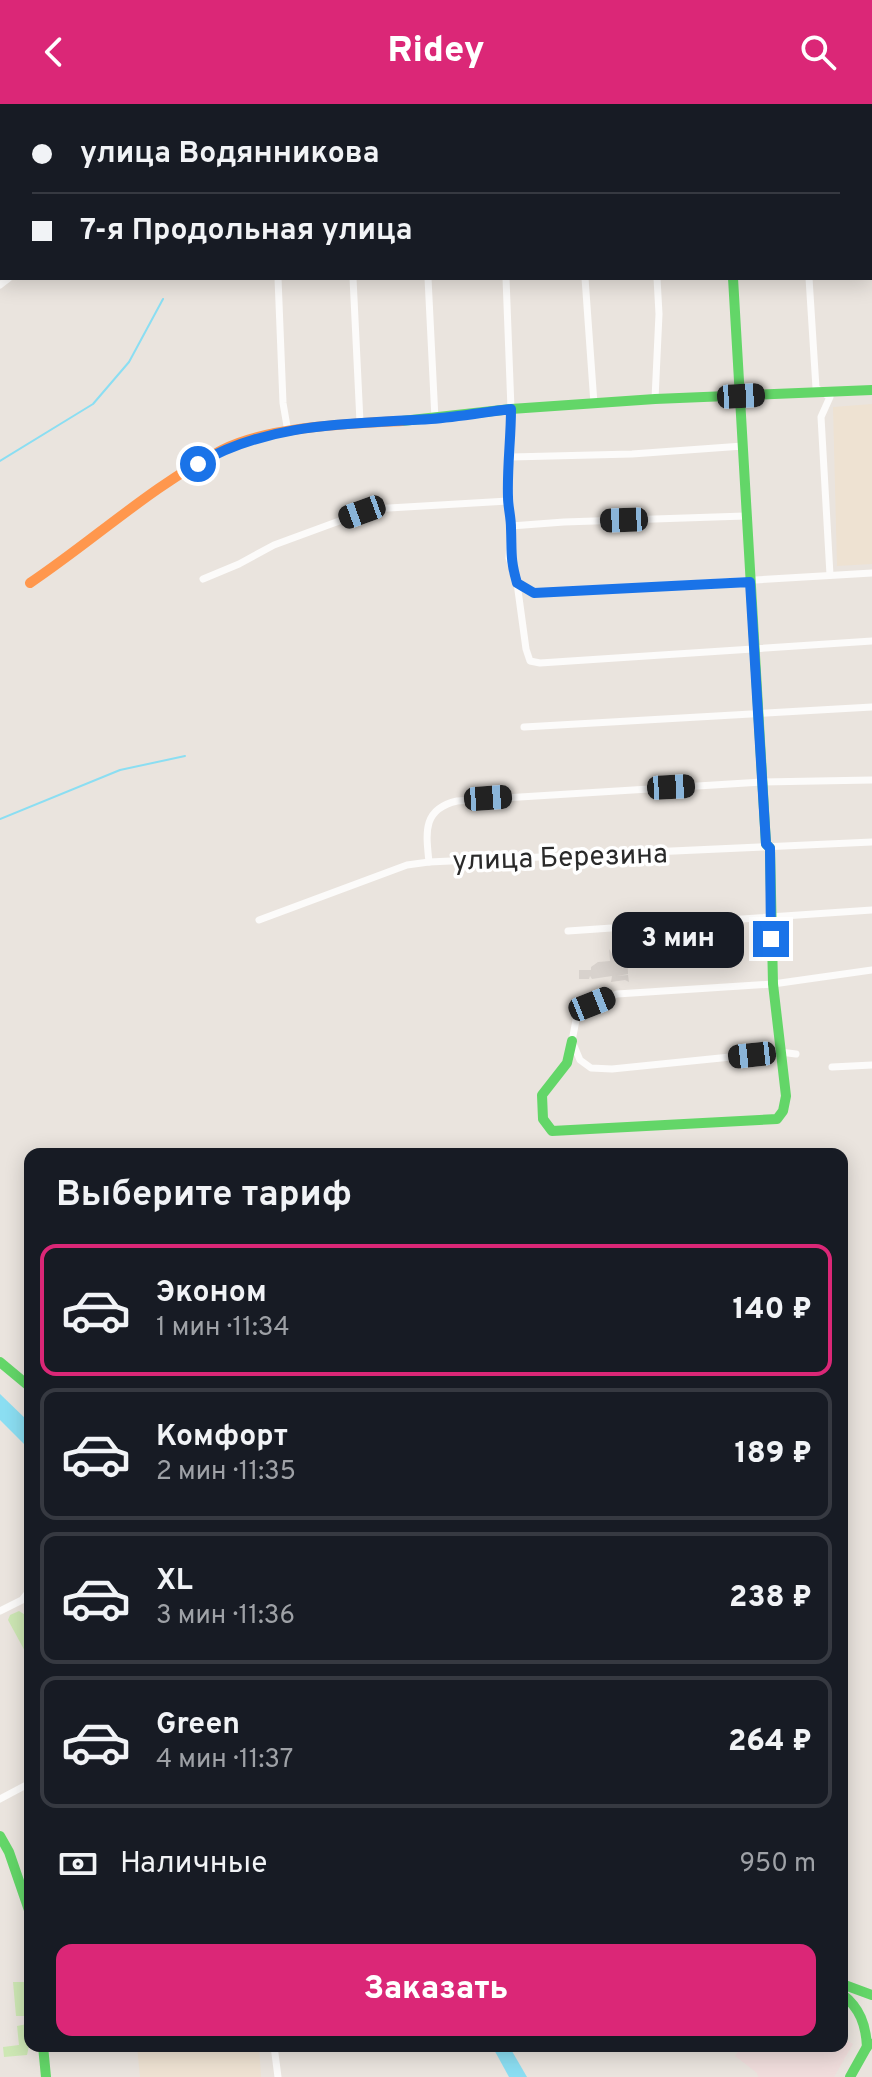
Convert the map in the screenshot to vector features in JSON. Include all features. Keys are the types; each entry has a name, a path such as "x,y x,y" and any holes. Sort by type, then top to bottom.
{"main road":[{"path":"572,1041 567,1063 542,1095 543,1119 552,1131 777,1119 786,1102 773,984 770,848 766,844 733,280"},
{"path":"30,583 86,545 150,495 223,449 288,432 317,426 435,419 511,409 655,399 872,390"},
{"path":"0,1362 24,1382"},
{"path":"0,1836 24,1882"},
{"path":"848,1986 872,1995"},
{"path":"848,1998 862,2014 869,2043 850,2077"},
{"path":"44,2052 46,2077"}],"street":[{"path":"278,280 283,403 288,432"},
{"path":"353,280 360,422"},
{"path":"428,280 435,419"},
{"path":"506,280 511,409 509,558 517,583 530,661 540,663 872,641"},
{"path":"585,280 594,404"},
{"path":"655,399 659,314 657,280"},
{"path":"809,280 816,388 830,397 821,417 830,575"},
{"path":"511,457 632,454 743,446"},
{"path":"203,579 274,545 372,509 508,501"},
{"path":"511,526 745,516"},
{"path":"517,583 534,593 872,573"},
{"path":"524,727 872,707"},
{"path":"429,862 427,827 436,810 445,803 762,782 872,780"},
{"name":"улица Березина","path":"259,920 407,865 429,862 872,842"},
{"path":"568,931 872,910"},
{"path":"796,1054 780,1052 612,1069 596,1068 580,1060 572,1041 577,1015 592,1004 617,994 773,984 872,970"},
{"path":"832,1067 872,1065"},
{"path":"0,1611 24,1598"},
{"path":"0,1799 24,1786"},
{"path":"275,2052 278,2077"}],"shaded area":[{"path":"872,404 872,564 837,566 833,407"},
{"path":"617,944 620,948 627,946 628,974 617,976 628,975 629,982 611,982 612,976 579,979 579,970 591,970 598,962 610,961 609,949 613,955 612,945 617,948"},
{"path":"848,2041 853,2044 834,2077 758,2077 735,2056 738,2052 848,2052"},
{"path":"138,2052 259,2052 261,2077 140,2077"}],"green space":[{"path":"19,1611 24,1614 24,1649 8,1620 10,1615"},
{"path":"13,1982 24,1982 24,2016 16,2016"},
{"path":"24,2025 24,2052 28,2052 27,2055 4,2057 3,2047 19,2045 17,2026"}],"water":[{"path":"0,1394 24,1417 24,1444 0,1420"},
{"path":"495,2052 512,2052 527,2077 509,2077"}],"waterway":[{"path":"0,461 93,404 129,362 163,299"},
{"path":"0,819 120,770 185,756"}],"traffic: fast":[{"path":"572,1041 567,1063 542,1095 543,1119 552,1131 777,1119 783,1111 786,1096 773,984 770,848 766,844 733,280"},
{"path":"402,421 511,409 655,399 872,390"},
{"path":"0,1362 24,1382"},
{"path":"0,1836 24,1896"},
{"path":"848,1986 872,1995"},
{"path":"848,2000 861,2018 867,2047"},
{"path":"850,2077 869,2043"},
{"path":"44,2052 46,2077"}],"traffic: slow":[{"path":"30,583 148,496 222,450 286,431 402,421"}],"route":[{"path":"198,464 239,443 317,426 435,419 511,409 509,558 517,583 529,592 750,582 766,844 770,848 771,939"}]}
